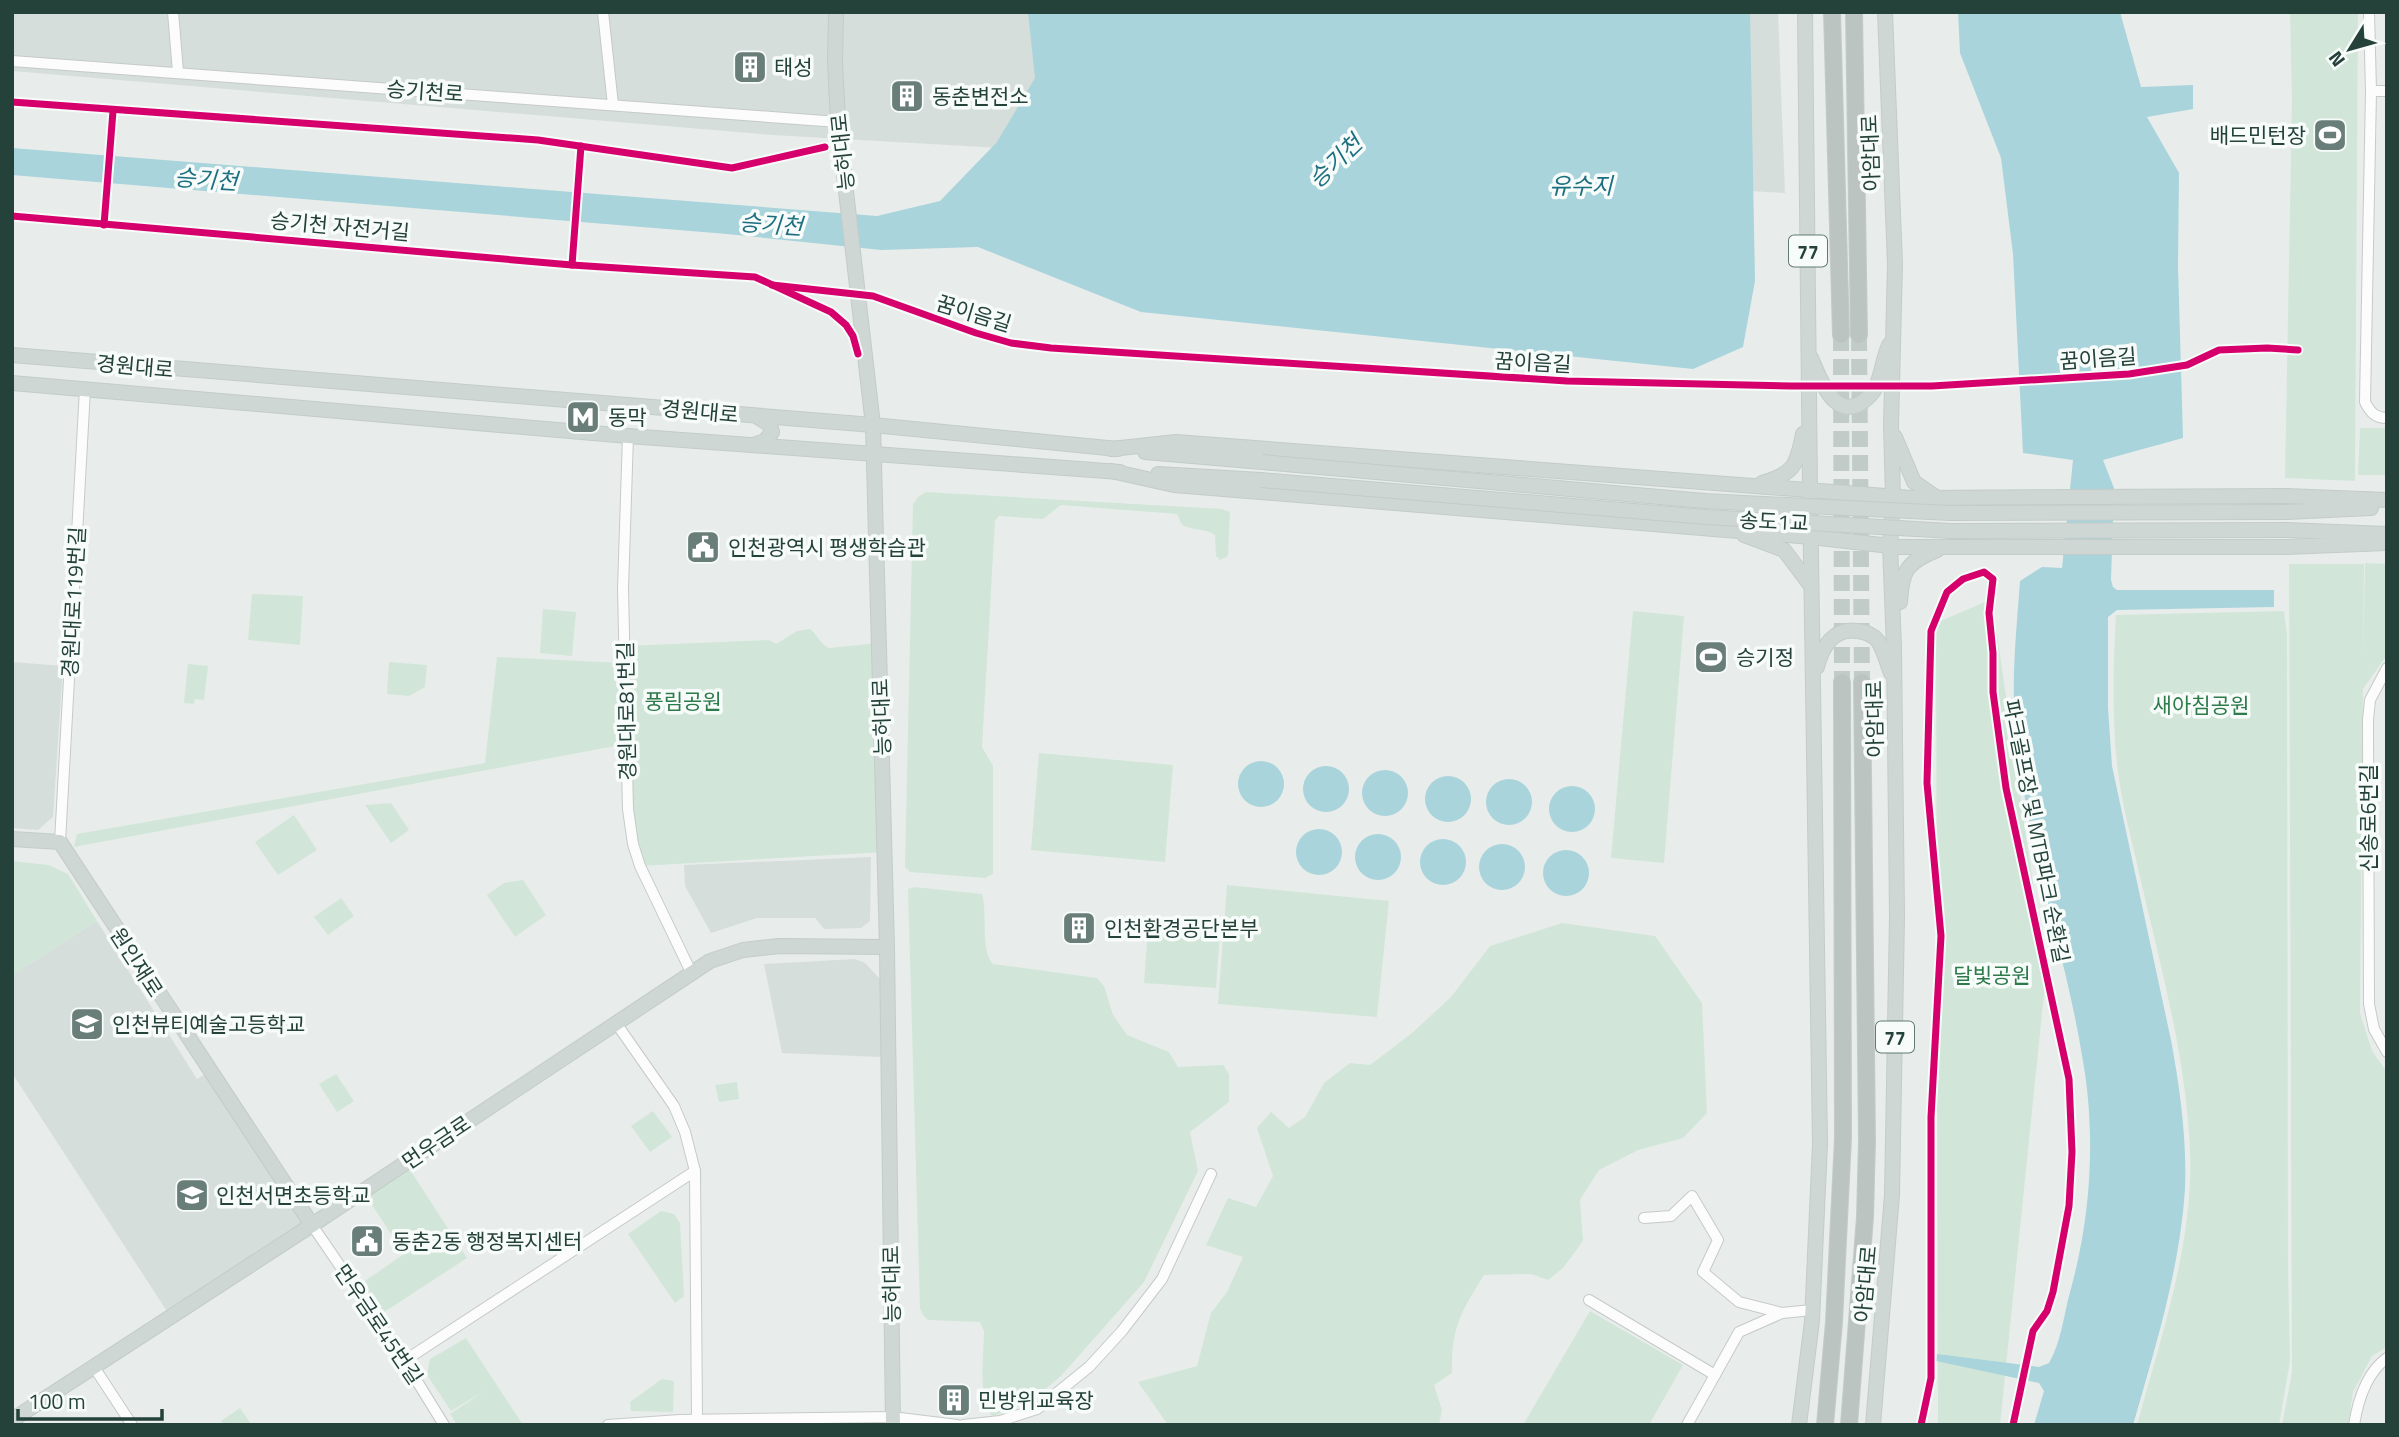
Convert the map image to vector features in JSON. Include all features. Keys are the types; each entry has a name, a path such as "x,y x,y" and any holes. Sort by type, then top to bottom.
{"highway":[{"name":"아암대로","path":"1832,12 1841,335"},
{"name":"아암대로","path":"1854,12 1859,335"},
{"name":"아암대로","path":"1825,1425 1834,1322 1843,1138 1842,682"},
{"name":"아암대로","path":"1849,1425 1865,1217 1867,1140 1862,682"}],"main road":[{"name":"능허대로","path":"836,12 838,122 873,425 887,947 893,1421"},
{"name":"77","path":"1799,1425 1812,1310 1820,1144 1805,12"},
{"name":"아암대로","path":"1872,1425 1892,1195 1897,916 1890,546 1893,497 1891,425 1895,264 1885,12"},
{"path":"1809,354 1829,396 1837,404 1857,405 1875,388 1893,335"},
{"name":"경원대로","path":"12,355 873,425 1262,462"},
{"name":"경원대로119번길","path":"85,389 86,362"},
{"name":"경원대로","path":"12,383 628,436 1261,480"},
{"path":"1753,486 1776,480 1792,470 1798,461 1809,409"},
{"path":"752,445 765,441 772,432 770,425 753,415"},
{"path":"1891,425 1914,482 1936,497"},
{"path":"1111,449 1176,442 1893,497 2287,496 2387,500"},
{"name":"송도1교","path":"1262,462 1705,501 1896,511 2287,512 2387,507"},
{"path":"1111,471 1174,485 1811,537 1890,546 2286,547 2387,543"},
{"name":"송도1교","path":"1261,480 1706,517 1951,531 2287,530 2387,534"},
{"path":"1736,531 1784,550 1811,586"},
{"path":"1894,648 1902,579 1908,566 1926,555 1963,547"},
{"path":"1813,681 1822,649 1836,634 1851,630 1867,632 1878,641 1894,681"},
{"path":"12,839 60,842"},
{"name":"원인재로","path":"60,842 312,1225"},
{"name":"먼우금로","path":"12,1420 710,961 743,950 779,946 887,947"}],"street":[{"path":"173,12 178,72"},
{"path":"603,12 613,105"},
{"path":"2369,12 2371,91 2365,402 2371,412 2380,418 2387,418"},
{"name":"승기천로","path":"12,61 838,122"},
{"path":"2371,91 2387,91"},
{"name":"경원대로119번길","path":"60,842 85,389"},
{"name":"경원대로81번길","path":"628,436 623,589 628,809 633,844 640,866 691,972"},
{"name":"신송로6번길","path":"2387,668 2370,700 2368,720 2369,1004 2374,1029 2387,1052"},
{"path":"616,1023 674,1106 685,1132 695,1171 697,1420"},
{"path":"404,1361 695,1171"},
{"path":"963,1425 1000,1421 1037,1409 1089,1367 1163,1279 1211,1174"},
{"path":"1644,1218 1671,1216 1692,1196 1718,1240 1703,1272 1738,1302 1782,1313"},
{"name":"먼우금로45번길","path":"312,1225 444,1425"},
{"path":"1589,1300 1715,1375"},
{"path":"1687,1425 1739,1332 1782,1313 1812,1310"},
{"path":"2354,1425 2357,1406 2371,1375 2387,1358"},
{"path":"94,1367 132,1425"},
{"path":"608,1425 697,1420 893,1421 957,1425"}],"shaded area":[{"path":"12,12 1778,12 1785,193 772,135 12,71"},
{"path":"12,662 63,666 53,817 38,830 12,828"},
{"path":"871,857 870,921 861,928 824,929 815,918 757,918 711,933 685,886 684,865"},
{"path":"97,921 197,1079 210,1071 312,1225 170,1316 12,1073 12,975"},
{"path":"855,959 865,963 880,979 881,1057 782,1053 764,964"}],"green space":[{"path":"2290,12 2358,12 2355,481 2285,478 2292,100"},
{"path":"2360,428 2387,428 2387,475 2358,475"},
{"path":"926,492 1222,509 1230,512 1228,556 1220,560 1216,556 1215,535 1182,525 1177,514 1061,505 1043,519 999,516 995,521 982,747 993,766 993,874 985,878 910,872 905,867 913,504"},
{"name":"새아침공원","path":"2365,563 2387,564 2387,655 2363,689 2360,1013 2372,1051 2387,1072 2387,1347 2372,1356 2353,1392 2348,1425 2282,1425 2292,1372 2289,564 2364,564 2363,662"},
{"path":"252,594 303,596 300,645 248,640"},
{"name":"달빛공원","path":"1992,599 2046,974 2000,1425 1938,1425 1936,623"},
{"path":"543,609 576,612 572,656 540,653"},
{"path":"1633,611 1684,616 1664,863 1611,858"},
{"name":"새아침공원","path":"2284,611 2287,635 2290,1361 2279,1425 2137,1425 2181,1254 2187,1220 2190,1150 2178,1045 2119,778 2114,708 2116,615"},
{"name":"풍림공원","path":"810,629 829,648 879,643 884,852 640,866 626,744 74,847 77,834 485,763 497,657 624,663 624,646 769,640 776,644 797,631"},
{"path":"389,662 427,665 425,687 409,696 387,694"},
{"path":"188,664 208,666 204,700 195,699 194,704 184,703"},
{"path":"1039,753 1173,765 1165,862 1031,850"},
{"path":"391,803 409,830 391,843 365,805"},
{"path":"294,815 317,850 278,875 255,842"},
{"path":"12,861 49,865 68,874 97,921 12,975"},
{"path":"523,880 546,915 515,937 487,895 504,883"},
{"path":"1227,885 1389,901 1377,1017 1218,1004"},
{"path":"914,887 982,894 985,941 993,964 1097,978 1104,986 1113,1015 1127,1035 1169,1052 1178,1067 1223,1065 1229,1074 1229,1102 1190,1132 1198,1171 1144,1282 1061,1376 1030,1402 993,1416 988,1409 983,1389 984,1331 980,1322 928,1320 920,1308 908,889"},
{"path":"341,898 354,916 328,935 314,917"},
{"path":"1562,923 1655,936 1702,1003 1707,1113 1683,1138 1638,1150 1599,1170 1580,1200 1583,1241 1563,1268 1548,1280 1531,1274 1484,1275 1459,1321 1453,1344 1452,1373 1434,1385 1442,1410 1439,1425 1168,1425 1138,1382 1197,1366 1211,1313 1227,1292 1243,1257 1206,1245 1228,1198 1256,1207 1273,1176 1257,1128 1271,1112 1289,1128 1305,1117 1324,1083 1350,1063 1370,1065 1412,1033 1451,997 1490,946"},
{"path":"1148,927 1220,932 1216,988 1144,983"},
{"path":"336,1074 354,1101 337,1112 319,1084"},
{"path":"737,1082 739,1099 719,1102 715,1085"},
{"path":"653,1111 672,1137 650,1152 631,1126"},
{"path":"405,1162 467,1258 375,1318 355,1288 404,1254 363,1191"},
{"path":"661,1211 674,1214 680,1223 684,1296 675,1303 628,1234"},
{"path":"1590,1311 1683,1365 1649,1425 1523,1425"},
{"path":"466,1338 523,1425 457,1425 450,1414 486,1390 451,1411 427,1375 430,1359"},
{"path":"662,1379 674,1381 673,1412 631,1411 630,1402"},
{"path":"240,1408 251,1424 223,1425 221,1421"}],"water":[{"name":"유수지","path":"1028,12 1750,12 1755,281 1743,347 1693,369 1141,312 978,247 881,250 727,234 12,175 12,148 877,216 940,201 997,142 1035,78"},
{"path":"1958,12 2120,12 2141,87 2193,85 2193,109 2147,117 2179,173 2178,266 2183,438 2103,460 2114,488 2111,580 2117,590 2274,590 2274,607 2117,610 2108,617 2108,708 2112,766 2171,1040 2180,1095 2185,1152 2185,1189 2178,1249 2150,1367 2133,1425 2034,1425 2044,1391 2039,1383 1936,1361 1937,1354 2039,1367 2049,1363 2059,1338 2083,1235 2090,1148 2083,1061 2030,825 2017,745 2014,704 2020,581 2042,567 2062,568 2073,460 2023,453 2013,254 2001,158 1960,53"},
{"path":"1261,761 1277,768 1284,784 1277,800 1261,807 1245,800 1238,784 1245,768"},
{"path":"1326,766 1342,773 1349,789 1342,805 1326,812 1310,805 1303,789 1310,773"},
{"path":"1385,770 1401,777 1408,793 1401,809 1385,816 1369,809 1362,793 1369,777"},
{"path":"1448,776 1464,783 1471,799 1464,815 1448,822 1432,815 1425,799 1432,783"},
{"path":"1509,779 1525,786 1532,802 1525,818 1509,825 1493,818 1486,802 1493,786"},
{"path":"1572,786 1588,793 1595,809 1588,825 1572,832 1556,825 1549,809 1556,793"},
{"path":"1319,829 1335,836 1342,852 1335,868 1319,875 1303,868 1296,852 1303,836"},
{"path":"1378,834 1394,841 1401,857 1394,873 1378,880 1362,873 1355,857 1362,841"},
{"path":"1443,839 1459,846 1466,862 1459,878 1443,885 1427,878 1420,862 1427,846"},
{"path":"1502,844 1518,851 1525,867 1518,883 1502,890 1486,883 1479,867 1486,851"},
{"path":"1566,850 1582,857 1589,873 1582,889 1566,896 1550,889 1543,873 1550,857"}],"tunnel":[{"path":"1841,335 1842,682"},
{"path":"1859,335 1862,682"}],"cycle path":[{"path":"12,102 538,140 732,168 825,147"},
{"path":"104,225 113,111"},
{"path":"572,265 581,146"},
{"name":"승기천 자전거길","path":"12,216 572,265 755,277 831,312 846,325 853,336 858,354"},
{"name":"꿈이음길","path":"772,285 873,296 976,333 1011,343 1051,348 1567,381 1932,386 2129,374 2187,365 2219,350 2298,350"},
{"name":"파크골프장 및 MTB파크 순환길","path":"1921,1425 1931,1378 1931,1117 1941,936 1927,783 1931,631 1947,592 1963,579 1984,572 1993,579 1989,613 1993,692 2006,788 2069,1079 2072,1152 2069,1206 2053,1292 2047,1311 2033,1331 2013,1425"}],"place":[{"name":"태성","path":"750,67"},
{"name":"동춘변전소","path":"907,96"},
{"name":"배드민턴장","path":"2330,135"},
{"name":"동막","path":"583,417"},
{"name":"인천광역시 평생학습관","path":"703,547"},
{"name":"승기정","path":"1711,657"},
{"name":"인천환경공단본부","path":"1079,928"},
{"name":"인천뷰티예술고등학교","path":"87,1024"},
{"name":"인천서면초등학교","path":"192,1195"},
{"name":"동춘2동 행정복지센터","path":"367,1241"},
{"name":"민방위교육장","path":"954,1400"}],"water label":[{"name":"승기천","path":"1335,161"},
{"name":"승기천","path":"206,179"},
{"name":"승기천","path":"771,224"}]}
